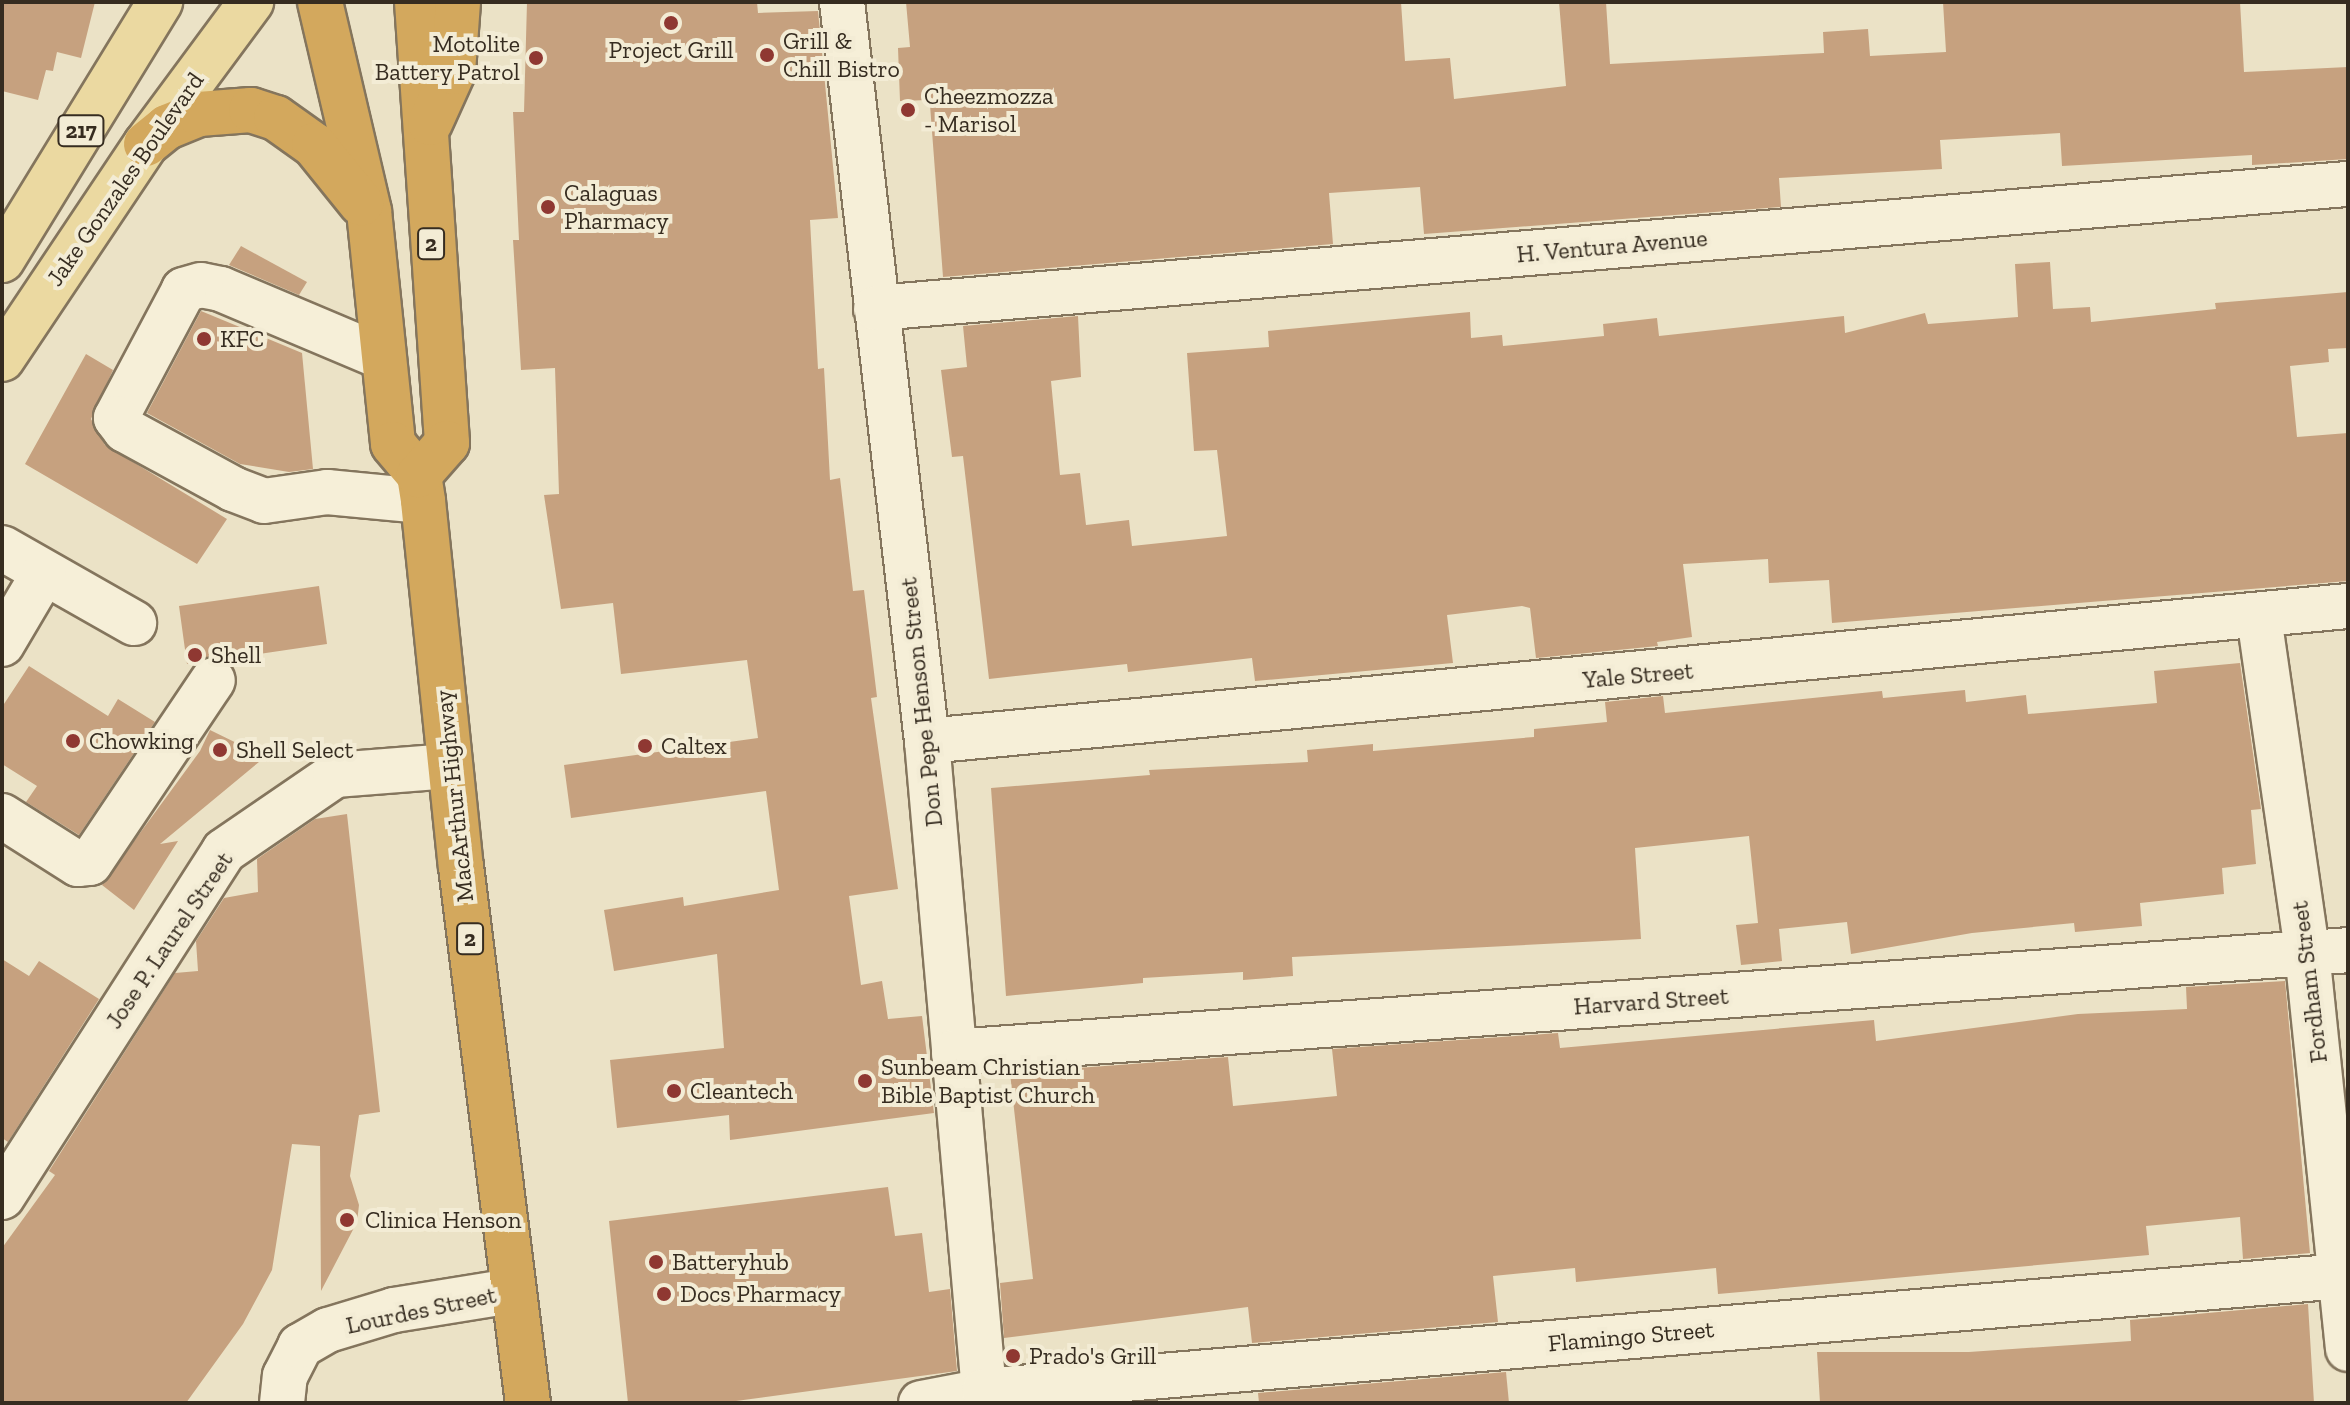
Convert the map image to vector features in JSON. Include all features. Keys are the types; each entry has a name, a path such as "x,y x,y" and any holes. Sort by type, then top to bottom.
{"highway":[{"path":"320,2 369,211 393,444 421,488"},
{"name":"2","path":"417,2 447,443 421,488"},
{"path":"427,129 453,72 458,2"},
{"path":"146,144 167,127 199,114 251,110 276,118 314,145 369,211"},
{"name":"MacArthur Highway","path":"421,488 511,1291 528,1403"}],"main road":[{"name":"217","path":"2,260 160,2"},
{"name":"Jake Gonzales Boulevard","path":"2,359 146,144 251,2"}],"street":[{"name":"Don Pepe Henson Street","path":"842,2 927,741 985,1397"},
{"name":"H. Ventura Avenue","path":"876,308 2348,184"},
{"path":"382,357 221,289 201,285 184,290 116,418 125,430 233,489 264,501 327,492 421,488"},
{"path":"2,548 134,623"},
{"path":"2,644 44,573"},
{"name":"Yale Street","path":"927,741 2259,617 2348,606"},
{"name":"Fordham Street","path":"2259,617 2327,951 2348,1349"},
{"path":"2,816 78,864 90,863 213,680"},
{"name":"Jose P. Laurel Street","path":"2,1197 224,851 335,775 450,766"},
{"name":"Harvard Street","path":"954,1052 2327,951"},
{"name":"Flamingo Street","path":"921,1403 2342,1276"},
{"name":"Lourdes Street","path":"282,1403 285,1376 300,1346 328,1330 394,1310 511,1291"}],"building":[{"path":"2,2 95,2 81,58 57,52 53,71 46,70 38,100 2,91"},
{"path":"527,2 757,2 758,13 818,11 838,218 810,220 818,369 824,368 830,480 840,478 853,591 864,590 877,697 871,698 898,889 849,896 861,985 882,981 888,1019 922,1016 934,1113 730,1140 729,1115 617,1128 610,1060 724,1048 717,954 614,971 604,910 683,897 684,906 779,890 766,791 571,818 564,765 758,738 747,660 621,674 613,603 561,609 544,495 559,494 555,368 521,370 513,240 519,240 513,112 524,112"},
{"path":"906,2 1401,2 1405,61 1450,58 1454,99 1566,86 1559,2 1606,2 1610,64 1824,53 1823,32 1868,29 1870,56 1946,52 1943,2 2240,2 2244,72 2348,67 2348,159 2252,165 2252,155 2062,166 2060,133 1940,140 1942,169 1779,178 1781,207 1424,234 1420,187 1329,193 1333,244 943,277 930,105 928,100 900,101 898,48 910,47"},
{"path":"241,246 307,282 299,295 229,265"},
{"path":"2050,262 2053,309 2090,307 2091,322 2216,309 2215,303 2348,292 2348,348 2328,349 2329,362 2290,366 2297,437 2348,433 2348,581 1832,623 1829,580 1769,583 1768,559 1683,564 1692,637 1657,642 1658,646 1536,658 1530,608 1522,606 1447,615 1453,663 1255,681 1252,658 1128,672 1127,664 989,679 963,456 952,457 941,370 967,367 963,326 1078,316 1081,377 1051,381 1060,475 1080,473 1086,525 1129,520 1132,546 1227,536 1217,450 1194,451 1187,353 1269,347 1268,331 1470,312 1471,338 1502,335 1503,346 1604,336 1603,324 1657,318 1659,336 1844,316 1845,333 1925,313 1928,324 2018,317 2015,264"},
{"path":"201,311 302,353 313,469 289,472 240,464 147,413"},
{"path":"86,354 113,370 91,419 105,445 227,519 197,564 25,464"},
{"path":"319,586 327,644 225,659 214,655 187,664 179,606"},
{"path":"2240,663 2261,809 2251,810 2256,864 2222,868 2224,894 2140,903 2142,926 2075,932 2074,923 1972,933 1851,954 1847,922 1779,929 1782,961 1741,965 1736,925 1758,923 1749,836 1635,848 1641,939 1292,957 1293,976 1243,980 1243,972 1143,978 1143,983 1006,996 991,788 1150,775 1149,770 1308,762 1307,750 1373,744 1373,751 1534,737 1534,729 1607,722 1605,702 1663,696 1665,713 1882,691 1883,698 1965,690 1966,702 2026,695 2028,714 2157,703 2154,671"},
{"name":"Chowking","path":"29,666 108,716 118,699 155,722 79,835 26,802 37,786 2,764 2,707"},
{"path":"210,730 265,757 160,844 178,841 134,910 102,885 200,751"},
{"path":"347,814 380,1112 359,1115 350,1176 359,1205 357,1222 321,1291 320,1146 292,1144 272,1270 243,1324 186,1403 2,1403 2,1248 55,1175 49,1171 175,973 198,971 196,941 224,898 258,892 257,859 315,819"},
{"path":"2,959 29,976 39,961 99,999 8,1142 2,1138"},
{"path":"2285,981 2310,1253 2243,1259 2240,1217 2146,1226 2149,1255 1718,1294 1716,1268 1576,1282 1575,1268 1493,1276 1498,1322 1252,1343 1248,1307 1004,1338 1000,1283 1033,1279 1010,1073 1228,1057 1233,1106 1337,1096 1332,1049 1558,1033 1560,1048 1874,1020 1876,1041 2078,1014 2187,1009 2186,987"},
{"path":"888,1187 895,1236 922,1233 929,1292 950,1289 957,1371 721,1403 628,1403 609,1221"},
{"path":"2308,1304 2314,1403 1820,1403 1817,1352 1969,1352 2131,1341 2130,1320"},
{"path":"1506,1372 1509,1403 1259,1403 1258,1393"}],"place":[{"name":"Project Grill","path":"671,23"},
{"name":"Grill & Chill Bistro","path":"767,55"},
{"name":"Motolite Battery Patrol","path":"536,58"},
{"name":"Cheezmozza - Marisol","path":"908,110"},
{"name":"Calaguas Pharmacy","path":"548,207"},
{"name":"KFC","path":"204,339"},
{"name":"Shell","path":"195,655"},
{"name":"Chowking","path":"73,741"},
{"name":"Caltex","path":"645,746"},
{"name":"Shell Select","path":"220,750"},
{"name":"Sunbeam Christian Bible Baptist Church","path":"865,1081"},
{"name":"Cleantech","path":"674,1091"},
{"name":"Clinica Henson","path":"347,1220"},
{"name":"Batteryhub","path":"656,1262"},
{"name":"Docs Pharmacy","path":"664,1294"},
{"name":"Prado's Grill","path":"1013,1356"}]}
